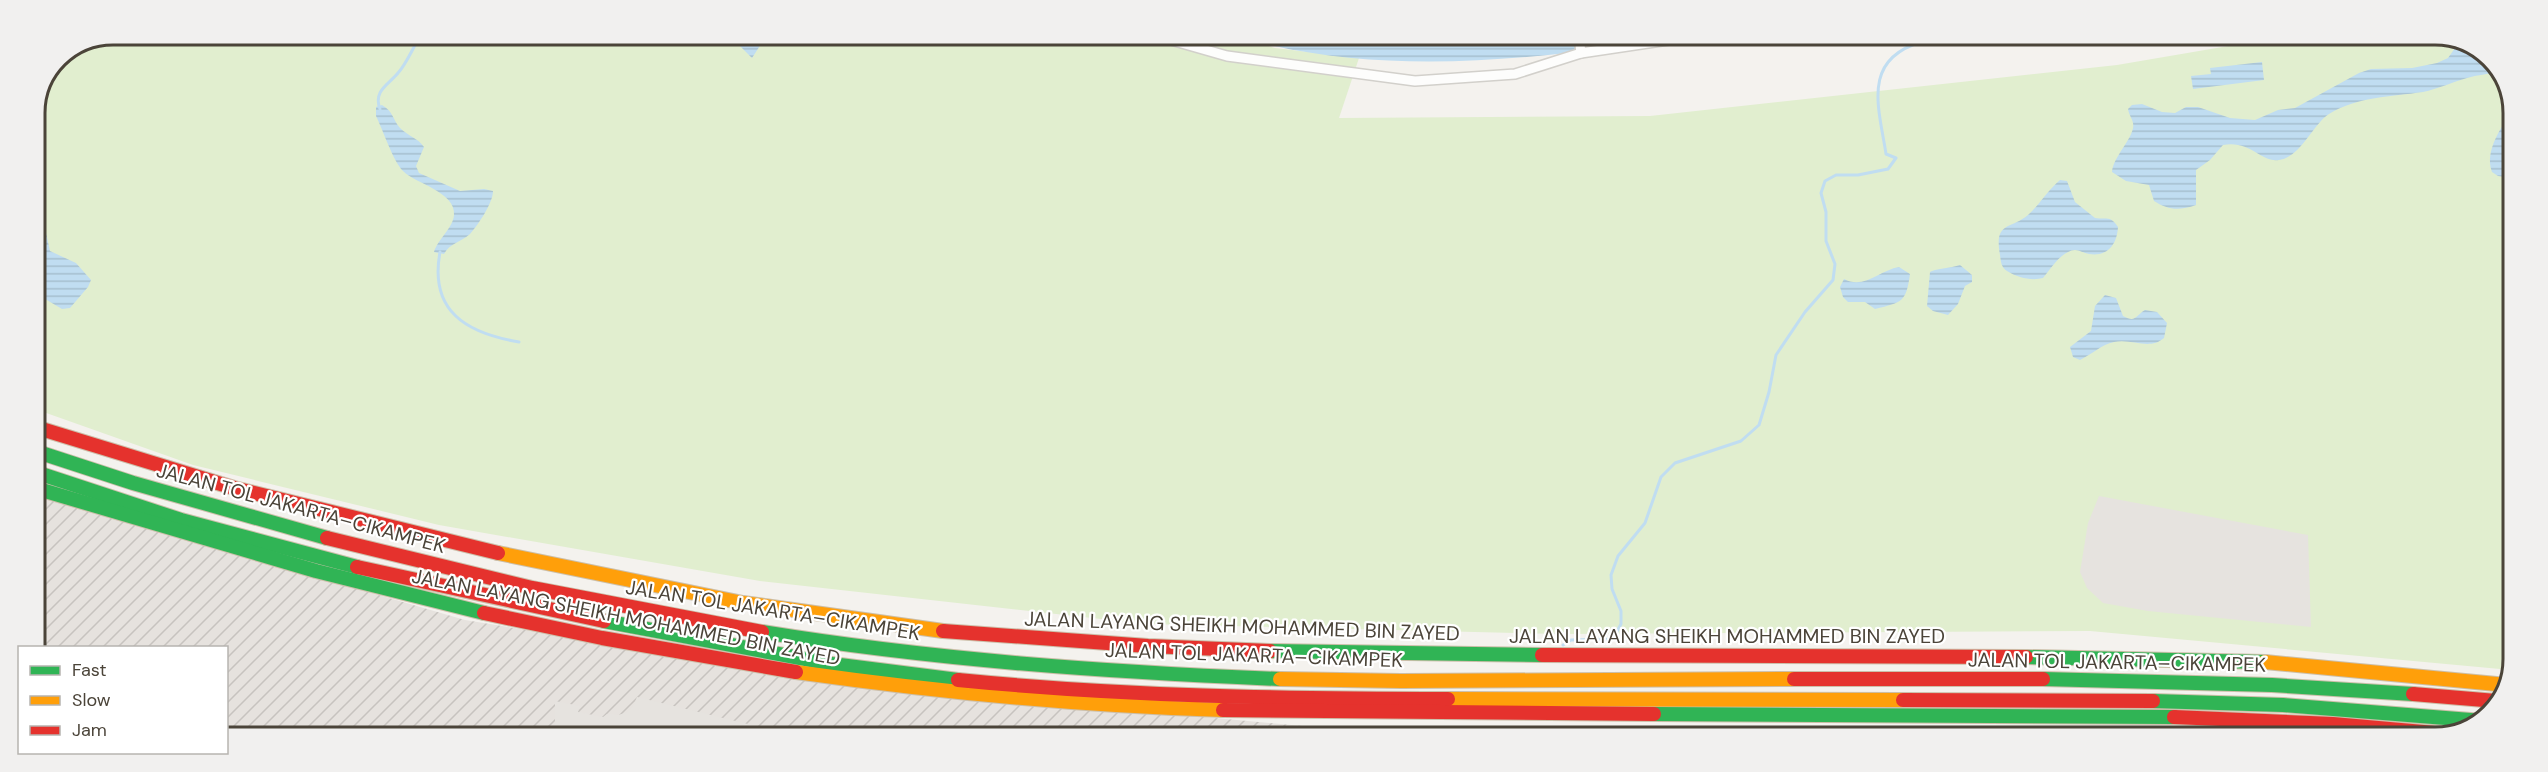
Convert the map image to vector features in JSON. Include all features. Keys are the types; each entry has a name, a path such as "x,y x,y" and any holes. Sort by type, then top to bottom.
{"highway":[{"name":"JALAN LAYANG SHEIKH MOHAMMED BIN ZAYED","path":"45,430 234,488 537,563 743,603 939,632 1148,646 1346,654 2124,657 2284,663 2498,684"},
{"name":"JALAN TOL JAKARTA–CIKAMPEK","path":"45,454 267,522 448,569 689,619 838,644 950,658 1286,679 2017,678 2309,686 2489,700"},
{"name":"JALAN TOL JAKARTA–CIKAMPEK","path":"45,475 213,528 473,595 868,670 952,680 1129,693 1277,699 2194,701 2466,720"},
{"name":"JALAN LAYANG SHEIKH MOHAMMED BIN ZAYED","path":"45,491 174,533 337,578 556,627 845,680 1011,699 1179,709 1347,714 2100,715 2292,721 2363,727"}],"street":[{"path":"1188,45 1227,56 1416,81 1515,74 1580,45"}],"shaded area":[{"path":"2099,496 2308,535 2311,627 2148,611 2103,603 2087,588 2080,572 2088,523"},
{"path":"45,498 465,620 658,651 1075,705 1313,727 228,727 228,646 45,646"},
{"path":"637,697 760,727 555,727 555,701 580,706 578,712 603,717 607,714 625,713 633,706"}],"green space":[{"path":"1265,45 1359,58 1339,118 1650,116 2117,65 2234,45 2435,45 2452,47 2473,56 2492,75 2502,100 2502,669 2090,631 1559,634 1146,624 760,581 439,525 193,465 45,413 46,100 56,75 65,65 75,56 100,46"}],"water":[{"path":"739,45 760,45 752,58"},
{"path":"1272,45 1626,45 1464,61 1349,58"},
{"path":"2455,48 2473,56 2491,73 2423,92 2363,100 2340,108 2323,119 2300,147 2287,158 2273,160 2248,148 2233,144 2223,145 2210,160 2196,170 2196,205 2179,209 2164,206 2154,201 2149,185 2126,181 2112,172 2116,159 2133,128 2128,109 2132,105 2142,104 2162,112 2175,113 2186,107 2198,107 2230,118 2255,120 2278,110 2295,108 2359,73 2371,69 2412,68 2437,63 2448,58"},
{"path":"2262,62 2264,80 2193,89 2191,76 2211,74 2210,68"},
{"path":"382,105 391,113 400,128 424,147 416,166 419,173 460,191 484,189 493,191 488,208 481,220 467,237 449,247 444,254 434,252 453,220 453,207 442,194 409,176 399,166 376,116 376,107"},
{"path":"2503,125 2503,177 2492,172 2490,164 2492,147"},
{"path":"2060,180 2067,181 2075,202 2095,218 2108,219 2115,223 2118,227 2116,239 2110,248 2101,253 2070,251 2053,265 2043,278 2030,279 2007,271 2001,262 1999,237 2001,231 2028,215"},
{"path":"45,228 50,251 76,263 91,280 88,287 70,308 62,309 45,299"},
{"path":"1960,265 1972,275 1972,282 1965,286 1958,304 1948,315 1933,311 1927,306 1930,272"},
{"path":"1899,267 1910,274 1905,296 1892,305 1875,309 1865,302 1848,302 1843,297 1840,287 1844,279 1851,282 1865,281"},
{"path":"2105,295 2116,298 2123,316 2127,318 2135,318 2145,310 2157,312 2167,323 2164,338 2152,344 2114,342 2080,360 2073,357 2070,347 2091,331 2095,306"}],"waterway":[{"path":"380,109 378,103 380,93 401,69 415,45"},
{"path":"1563,645 1571,640 1613,639 1621,624 1621,611 1612,589 1611,575 1618,556 1645,523 1661,477 1675,463 1741,441 1759,425 1769,392 1776,355 1805,312 1833,280 1835,264 1826,241 1826,212 1821,193 1825,181 1836,175 1858,175 1888,169 1896,158 1886,154 1880,120 1878,88 1882,73 1889,61 1902,50 1914,45"},
{"path":"440,252 438,272 440,290 455,316 483,332 519,342"}],"traffic: fast":[{"path":"45,454 133,483 327,538"},
{"path":"45,475 181,520 357,567"},
{"path":"45,491 316,571 484,613"},
{"path":"604,621 832,664 958,680"},
{"path":"762,632 891,650 1020,663 1150,673 1280,679"},
{"path":"1270,651 1542,655"},
{"path":"2026,657 2265,662"},
{"path":"2043,679 2272,685 2413,694"},
{"path":"2153,701 2283,705 2466,720"},
{"path":"1654,714 2174,717"}],"traffic: slow":[{"path":"498,553 743,603 943,631"},
{"path":"2265,662 2498,684"},
{"path":"796,672 1009,697 1223,710"},
{"path":"1280,679 1401,681 1794,679"},
{"path":"1448,699 1903,700"}],"traffic: jam":[{"path":"45,430 234,488 498,553"},
{"path":"327,538 532,588 762,632"},
{"path":"357,567 604,621"},
{"path":"484,613 602,638 796,672"},
{"path":"943,631 1148,646 1270,651"},
{"path":"1542,655 2026,657"},
{"path":"1794,679 2043,679"},
{"path":"958,680 1080,690 1203,696 1448,699"},
{"path":"2413,694 2489,700"},
{"path":"1903,700 2153,701"},
{"path":"1223,710 1654,714"},
{"path":"2174,717 2367,727"}]}
